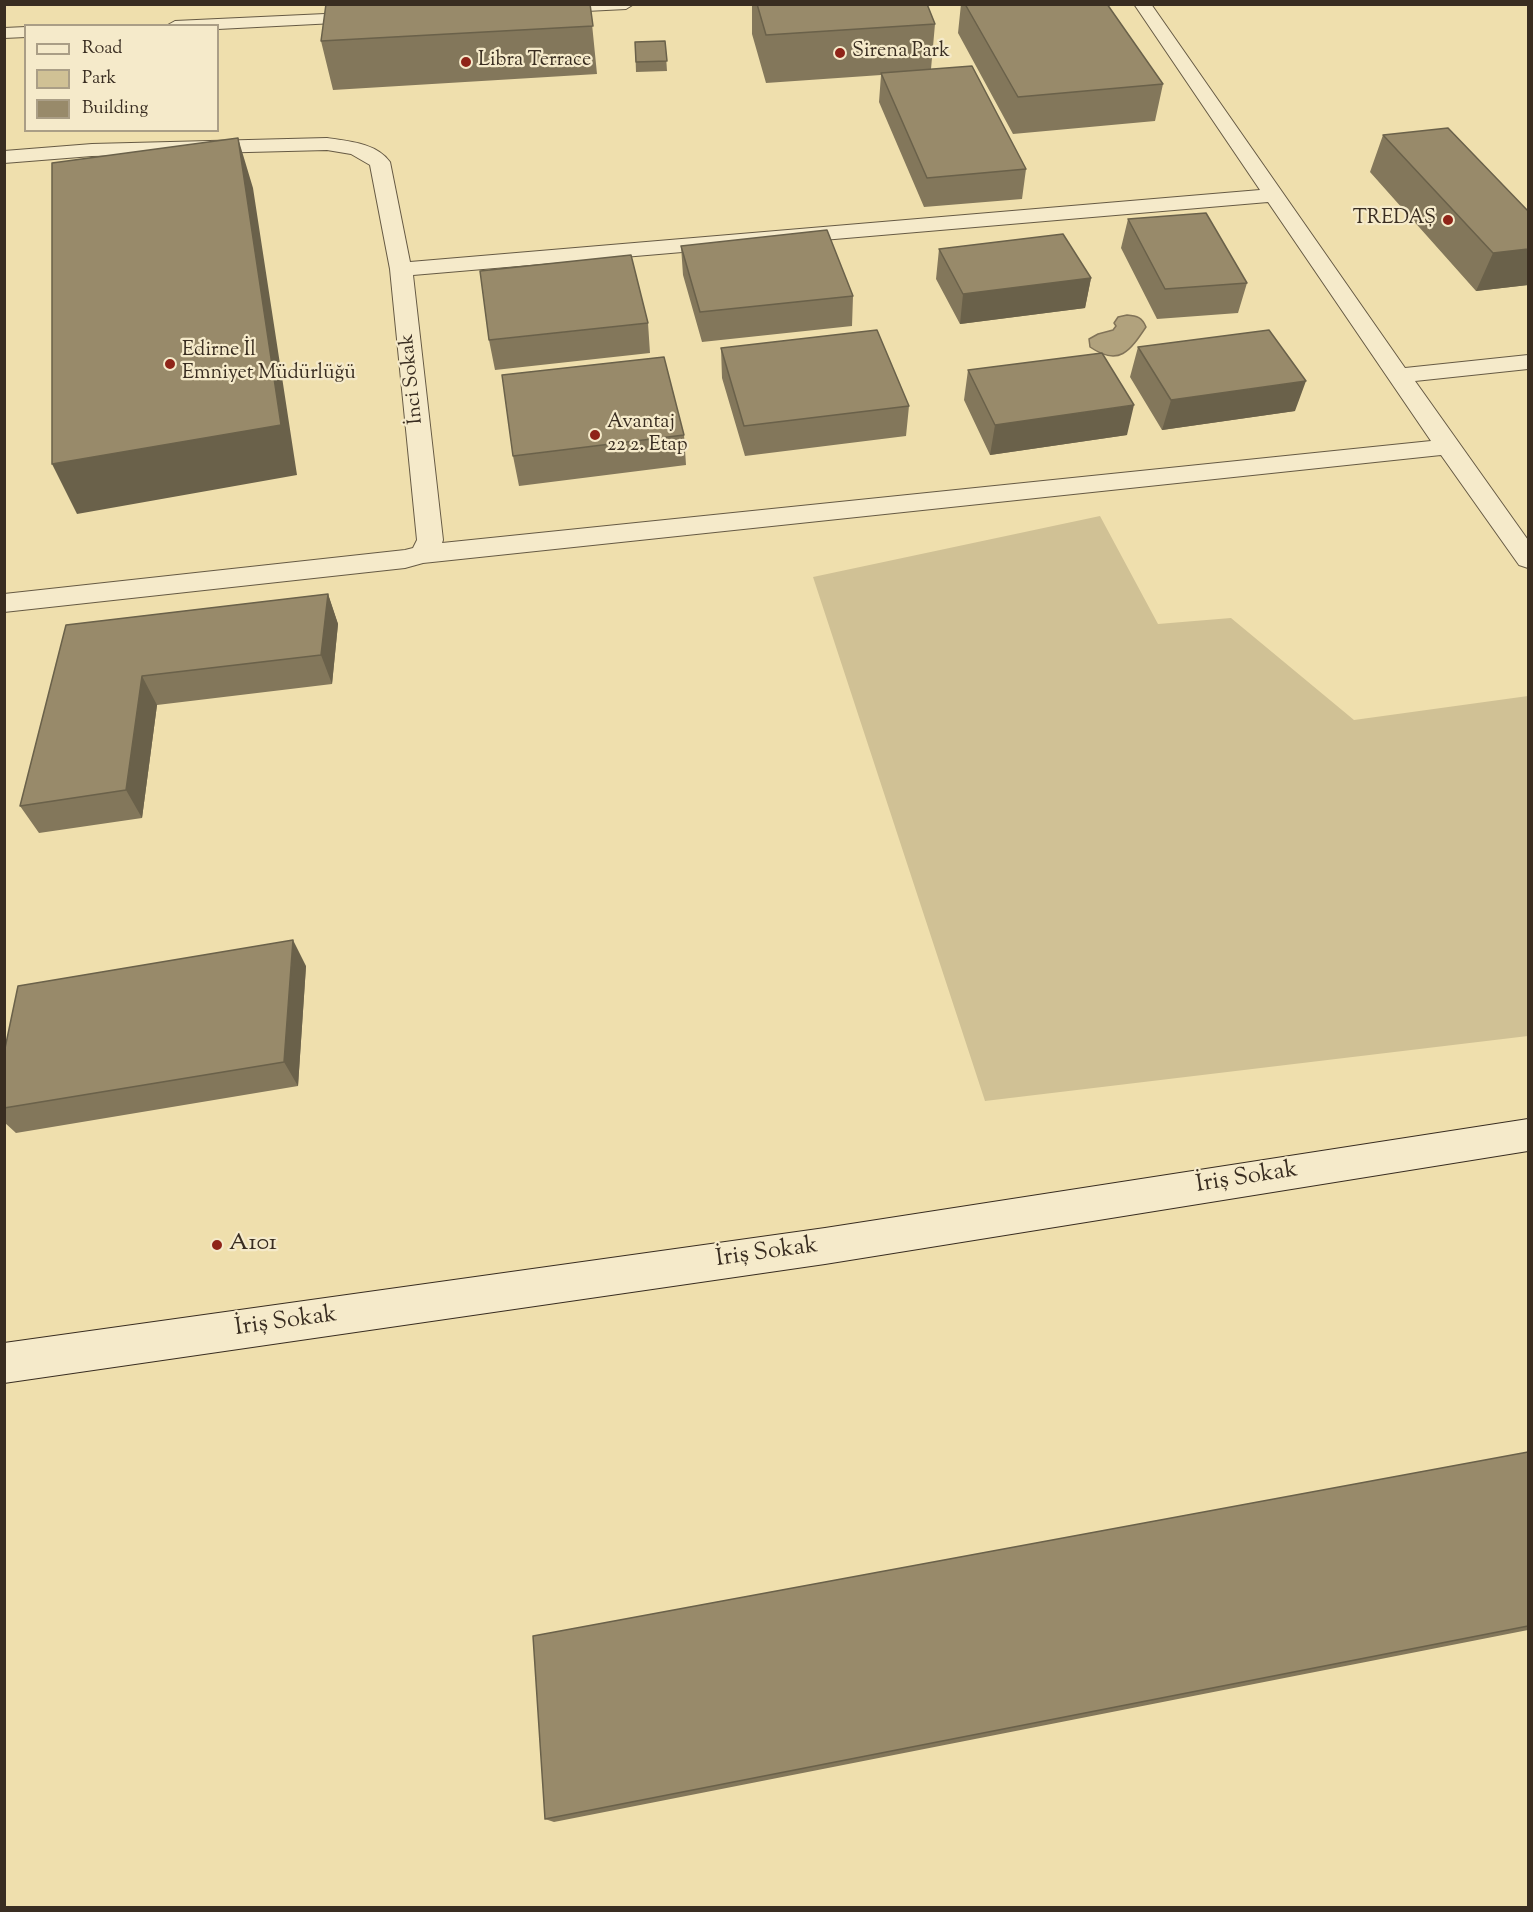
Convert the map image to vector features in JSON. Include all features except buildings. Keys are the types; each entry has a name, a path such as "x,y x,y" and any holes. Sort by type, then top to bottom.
{"street":[{"path":"534,9 626,4"},
{"path":"1142,4 1528,559"},
{"path":"218,24 388,16"},
{"path":"4,33 24,32"},
{"name":"İnci Sokak","path":"4,157 92,150 327,144 357,149 380,162 401,269 430,540 423,554"},
{"path":"401,269 1274,195"},
{"path":"1399,376 1528,362"},
{"path":"4,603 405,559 423,554 1448,447"},
{"name":"İriş Sokak","path":"4,1364 813,1247 1528,1135"}],"green space":[{"path":"1100,516 1158,624 1231,618 1354,720 1528,696 1528,1036 985,1101 813,577"}],"shaded area":[{"path":"1127,315 1139,318 1146,327 1129,349 1123,354 1109,356 1090,347 1089,339 1113,330 1118,317"}],"place":[{"name":"Sirena Park","path":"840,53"},
{"name":"Libra Terrace","path":"466,62"},
{"name":"TREDAŞ","path":"1448,220"},
{"name":"Edirne İl Emniyet Müdürlüğü","path":"170,364"},
{"name":"Avantaj 22 2. Etap","path":"595,435"},
{"name":"A101","path":"217,1245"}]}
